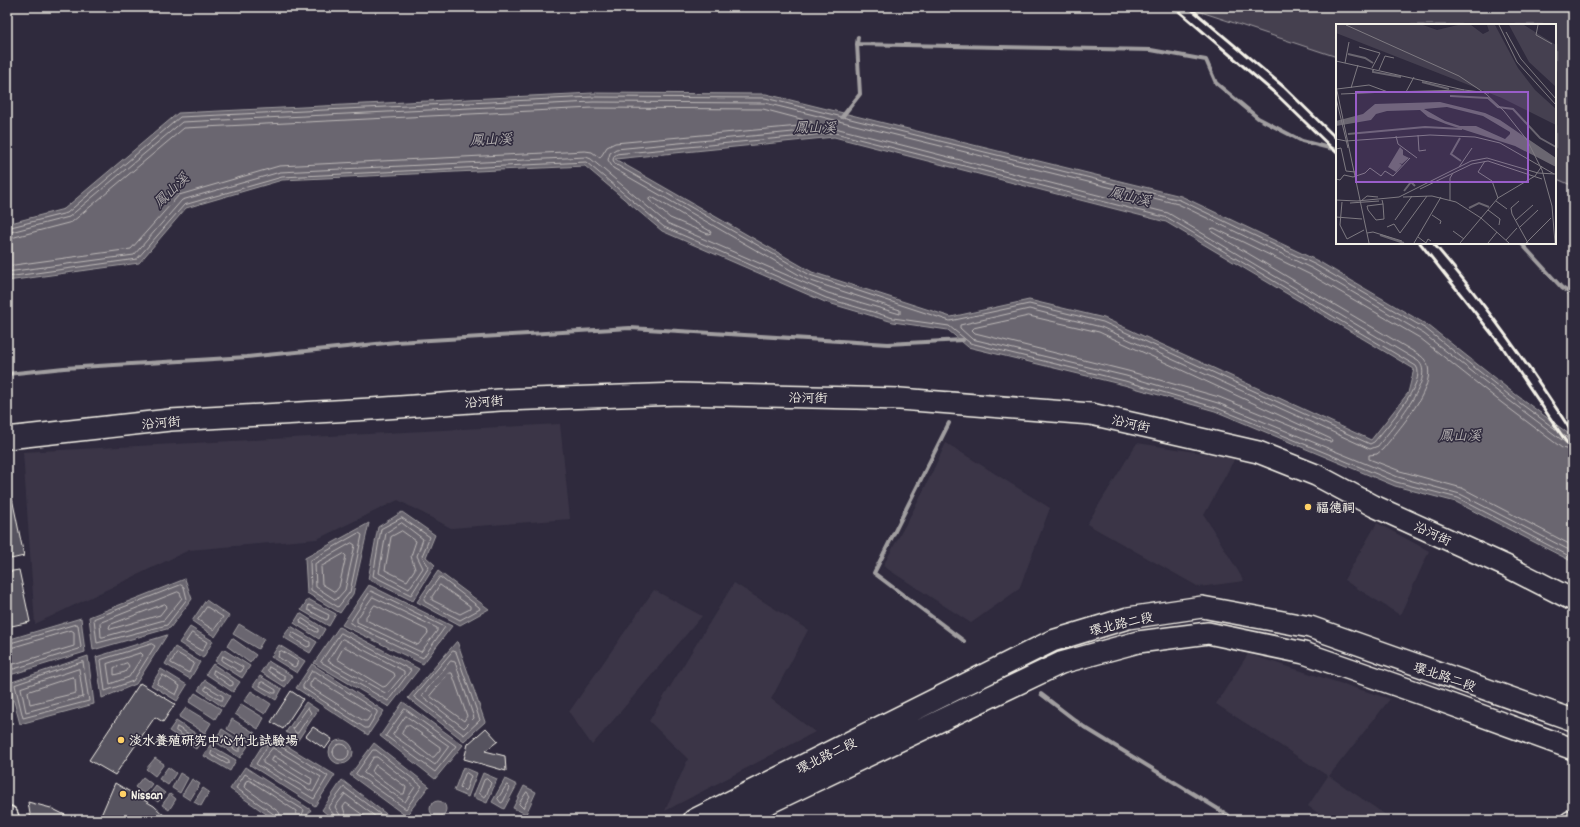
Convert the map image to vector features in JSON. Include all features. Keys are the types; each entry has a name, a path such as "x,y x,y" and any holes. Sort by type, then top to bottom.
{"street":[{"name":"沿河街","path":"7,438 170,420 363,410 500,400 680,394 900,399 1091,414 1258,452 1316,475 1374,506 1506,566 1573,600"},
{"name":"環北路二段","path":"694,820 1052,641 1128,618 1202,607 1310,627 1573,720"},
{"name":"環北路二段","path":"733,820 1061,664 1138,642 1208,633 1304,653 1433,698 1573,750"},
{"path":"1568,820 1573,817"}],"shaded area":[{"path":"1186,7 1573,7 1573,186 1556,178 1556,24 1336,24 1336,57"},
{"path":"560,424 570,519 451,528 398,500 317,539 189,550 35,624 23,452"},
{"path":"946,443 1050,508 1019,589 971,623 883,566 919,500"},
{"path":"1137,443 1235,458 1204,515 1244,581 1199,587 1087,524"},
{"path":"1377,523 1429,551 1400,615 1344,580"},
{"path":"734,583 808,630 771,699 815,732 665,811 688,759 649,721"},
{"path":"654,590 702,616 592,745 569,712"},
{"path":"1248,654 1390,699 1329,776 1393,820 1328,820 1308,806 1328,776 1216,704"}],"water":[{"name":"鳳山溪","path":"593,93 766,94 1181,196 1318,261 1429,326 1511,391 1573,437 1573,562 1456,502 1395,486 1215,411 1124,385 968,347 948,330 893,322 825,302 662,231 585,166 282,180 186,208 139,263 7,281 7,224 64,209 178,113","holes":["834,137 1166,222 1414,369 1408,393 1371,440 1104,318 1029,300 951,317 812,272 615,159"]},
{"path":"402,512 435,535 426,557 435,565 413,601 368,579 378,527"},
{"path":"369,523 353,594 340,613 307,593 305,558"},
{"path":"438,571 489,609 460,625 417,602"},
{"path":"185,579 192,599 170,628 93,650 89,617"},
{"path":"369,585 452,626 423,664 342,625"},
{"path":"308,599 336,614 329,626 301,610"},
{"path":"206,600 229,616 215,637 192,621"},
{"path":"300,613 325,629 319,639 294,623"},
{"path":"81,618 85,652 10,675 7,664 7,640"},
{"path":"239,624 264,639 258,649 233,634"},
{"path":"291,626 317,642 310,653 283,637"},
{"path":"190,627 213,641 203,658 179,643"},
{"path":"339,627 419,669 389,707 314,663"},
{"path":"167,635 136,684 102,698 96,657"},
{"path":"232,638 256,655 250,663 227,646"},
{"path":"457,641 485,722 464,741 408,698"},
{"path":"279,645 305,661 297,673 271,657"},
{"path":"175,647 200,662 190,679 165,664"},
{"path":"223,649 250,666 242,678 215,661"},
{"path":"88,656 94,704 20,724 9,683"},
{"path":"268,661 293,676 285,687 261,672"},
{"path":"213,664 240,682 233,692 206,674"},
{"path":"312,664 384,711 368,735 296,688"},
{"path":"161,669 187,685 177,701 151,685"},
{"path":"260,676 282,689 276,700 253,686"},
{"path":"205,680 230,696 223,707 198,690"},
{"path":"251,691 271,704 265,714 244,701"},
{"path":"195,693 221,709 215,719 189,702"},
{"path":"306,702 318,710 298,740 286,732"},
{"path":"403,702 463,745 435,779 380,736"},
{"path":"241,704 264,718 258,729 235,714"},
{"path":"186,708 211,723 205,733 179,717"},
{"path":"232,719 255,733 249,742 227,729"},
{"path":"176,721 203,738 196,749 169,731"},
{"path":"222,729 248,746 240,758 214,741"},
{"path":"269,735 335,775 315,806 250,765"},
{"path":"341,740 350,743 353,752 350,761 341,764 332,761 329,752 332,743"},
{"path":"374,743 429,786 406,816 350,775"},
{"path":"210,745 236,760 230,771 204,756"},
{"path":"155,758 164,764 155,776 146,769"},
{"path":"168,767 176,773 168,785 159,779"},
{"path":"245,767 311,810 303,820 275,820 230,789"},
{"path":"463,767 477,773 468,797 454,791"},
{"path":"180,773 188,778 180,793 172,788"},
{"path":"483,773 497,779 487,803 473,797"},
{"path":"143,777 152,784 144,794 135,787"},
{"path":"192,779 200,784 190,800 182,795"},
{"path":"505,779 517,785 504,809 492,802"},
{"path":"342,780 394,820 334,820 322,810"},
{"path":"156,786 165,793 158,802 149,795"},
{"path":"524,786 536,792 526,814 513,808"},
{"path":"203,788 209,792 201,806 194,802"},
{"path":"170,794 176,799 169,810 162,805"},
{"path":"438,801 445,806 446,809 441,816 438,817 431,812 430,809 435,802"}],"building":[{"path":"12,498 24,556 11,559 7,540 7,499"},
{"path":"19,570 30,622 7,627 7,572"},
{"name":"淡水養殖研究中心竹北試驗場","path":"140,683 175,704 163,722 155,717 115,775 89,760"},
{"path":"291,691 303,699 283,729 271,722"},
{"path":"313,727 332,739 325,749 306,736"},
{"path":"486,728 498,741 485,751 505,756 506,771 464,759 468,744"},
{"name":"Nissan","path":"115,783 154,806 169,820 99,820"},
{"path":"28,802 51,808 75,820 31,820"}],"waterway":[{"path":"858,37 857,44 1151,50 1206,60 1216,83 1258,118 1302,141 1336,150"},
{"path":"842,117 860,94 857,44"},
{"path":"1522,244 1562,288 1573,295"},
{"path":"7,374 64,368 247,357 396,342 630,328 888,344 963,340"},
{"path":"949,423 874,573 964,641"},
{"path":"1041,694 1084,727 1228,815"}],"railway":[{"path":"1174,7 1277,95 1336,152"},
{"path":"1189,7 1284,87 1336,138"},
{"path":"1421,244 1503,348 1573,452"},
{"path":"1434,244 1471,289 1506,336 1573,434"}],"place":[{"name":"福德祠","path":"1308,507"},
{"name":"淡水養殖研究中心竹北試驗場","path":"121,740"},
{"name":"Nissan","path":"123,794"}]}
